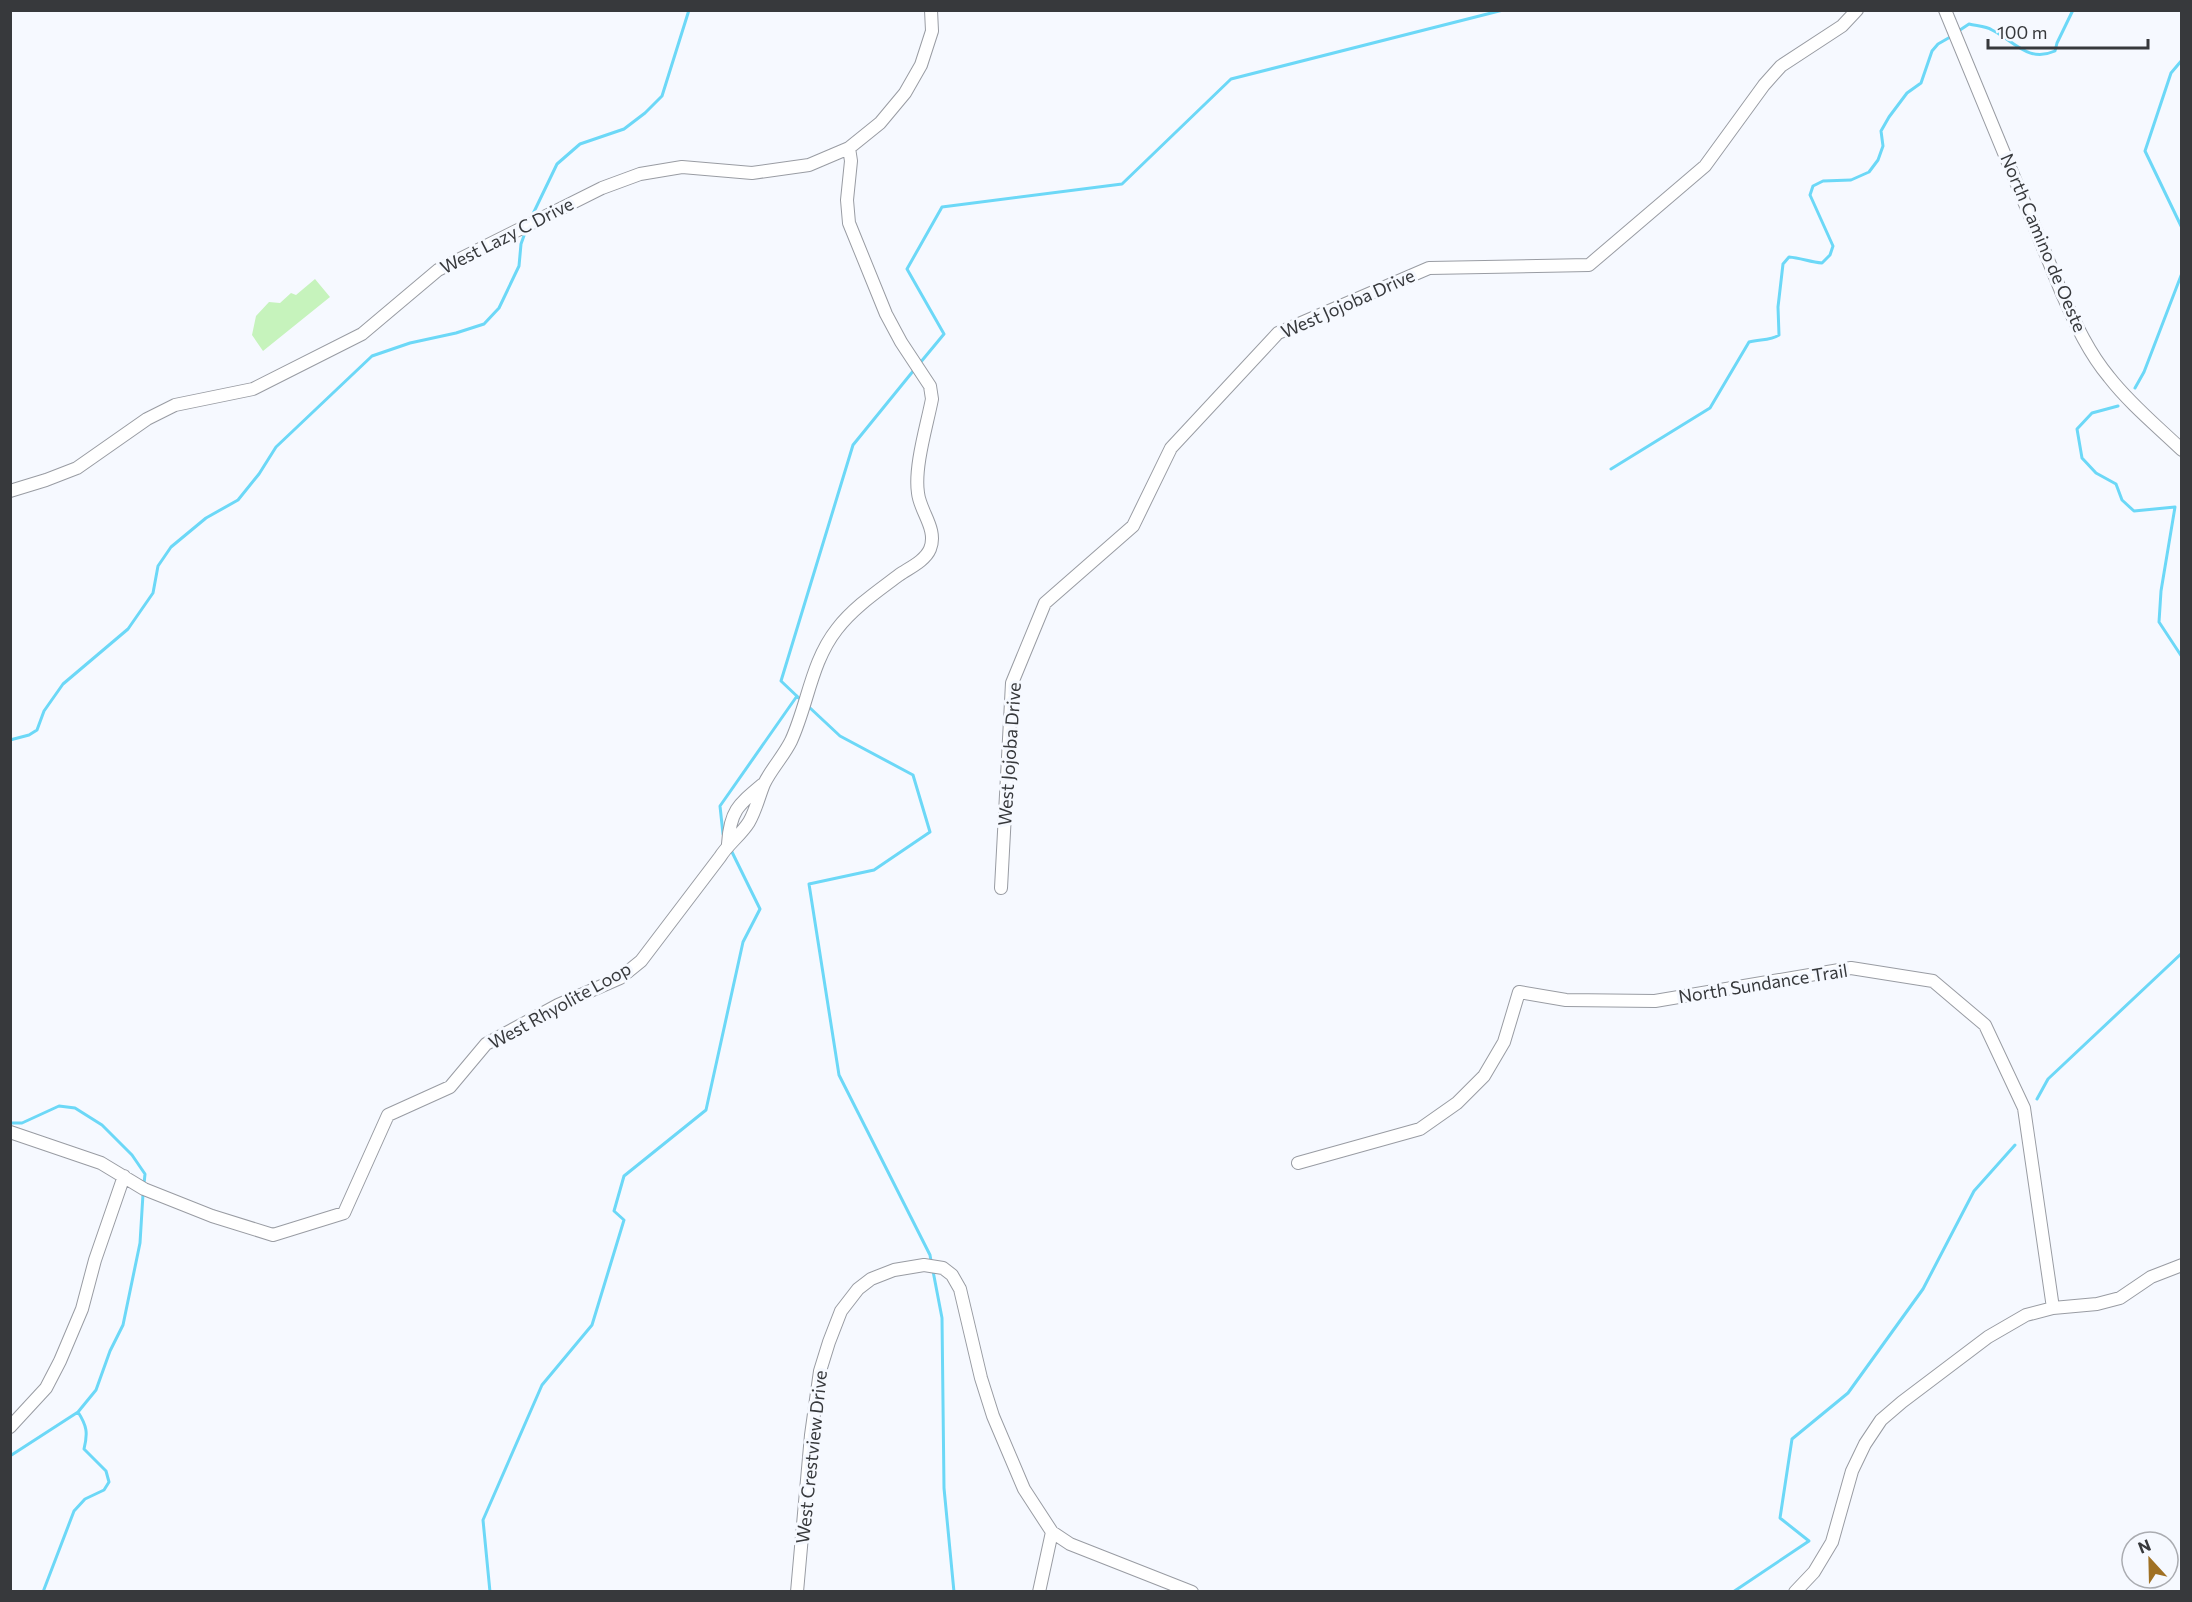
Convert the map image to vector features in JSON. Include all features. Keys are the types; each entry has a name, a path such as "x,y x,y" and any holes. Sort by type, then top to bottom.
{"street":[{"name":"West Lazy C Drive","path":"10,490 77,468 147,419 175,405 253,389 362,334 438,270 602,188 640,174 682,167 752,173 809,165 849,148 880,123 905,93 921,65 932,31 932,10"},
{"name":"West Jojoba Drive","path":"1001,888 1012,683 1046,603 1133,526 1171,448 1278,333 1429,268 1589,265 1705,166 1764,85 1781,66 1842,26 1857,10"},
{"name":"North Camino de Oeste","path":"1945,10 2062,296 2082,338 2109,377 2133,404 2181,450"},
{"name":"West Rhyolite Loop","path":"10,1132 101,1162 144,1189 202,1212 273,1234 344,1213 388,1115 450,1087 486,1044 558,1005 620,978 642,961 728,844 750,820 765,782 789,745 822,652 838,628 864,602 921,560 929,551 932,542 932,533 918,496 916,482 932,399 930,386 901,342 886,314 849,223 847,200 851,160 849,148"},
{"name":"North Sundance Trail","path":"1298,1163 1420,1129 1457,1103 1484,1076 1504,1042 1519,992 1566,1000 1655,1000 1851,968 1933,981 1985,1025 2024,1108 2054,1308"},
{"path":"10,1427 46,1389 60,1361 82,1309 95,1260 124,1176"},
{"name":"West Crestview Drive","path":"797,1592 811,1435 820,1371 841,1311 858,1289 871,1279 894,1270 924,1265 943,1268 952,1275 960,1289 981,1378 993,1416 1024,1489 1052,1532 1070,1544 1192,1592"},
{"path":"1795,1592 1814,1572 1832,1542 1852,1471 1865,1444 1881,1420 1902,1402 1988,1337 2026,1315 2054,1308 2097,1304 2120,1298 2151,1277 2181,1265"},
{"path":"1039,1592 1052,1532"}],"green space":[{"path":"315,279 330,297 263,351 252,335 256,316 269,302 280,303 291,293 296,295"}],"waterway":[{"path":"531,218 557,164 580,144 624,129 662,96 689,10"},
{"path":"920,363 944,334 907,269 942,207 1122,184 1231,79 1503,10"},
{"path":"1957,32 1969,24 1984,27 2029,53 2045,54 2055,51 2073,10"},
{"path":"1611,469 1710,408 1749,342 1779,335 1778,307 1783,264 1789,257 1822,263 1830,255 1833,246 1810,195 1813,186 1823,181 1851,180 1869,172 1878,160 1883,146 1881,131 1889,117 1907,93 1921,83 1932,51 1938,44 1952,36"},
{"path":"2182,60 2171,73 2145,151 2182,228"},
{"path":"10,740 29,735 37,730 44,711 63,684 128,629 153,593 158,566 171,547 206,518 238,500 259,474 276,447 372,356 410,343 484,324 499,308 519,266 521,244 526,230"},
{"path":"2135,388 2144,372 2182,273"},
{"path":"801,700 781,681 853,445 914,370"},
{"path":"2118,406 2092,413 2077,429 2082,458 2096,473 2116,484 2122,500 2134,511 2175,507 2161,591 2159,622 2182,657"},
{"path":"723,834 720,806 797,696"},
{"path":"809,707 840,736 913,775 930,832 874,870 809,884 839,1075 931,1261"},
{"path":"490,1592 483,1520 542,1385 592,1325 624,1220 614,1211 624,1176 706,1110 743,942 760,909 730,848"},
{"path":"2037,1099 2048,1079 2182,953"},
{"path":"10,1123 22,1123 59,1106 75,1108 102,1125 132,1155 145,1174 144,1184"},
{"path":"1733,1592 1809,1541 1780,1518 1792,1439 1848,1393 1923,1289 1974,1191 2015,1145"},
{"path":"10,1456 78,1412 96,1390 110,1351 123,1325 140,1243 143,1194"},
{"path":"933,1271 942,1318 944,1488 954,1592"},
{"path":"43,1592 74,1511 85,1499 104,1490 109,1482 106,1471 84,1449 86,1430 78,1412"}]}
